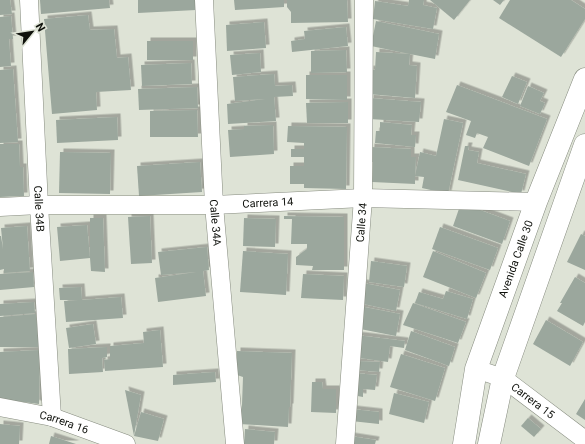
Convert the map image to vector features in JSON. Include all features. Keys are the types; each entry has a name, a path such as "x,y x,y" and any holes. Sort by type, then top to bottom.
{"main road":[{"name":"Avenida Calle 30","path":"464,444 476,369 536,202 585,79"},
{"path":"489,444 503,378 585,145"}],"street":[{"name":"Calle 34B","path":"29,0 39,205 52,417"},
{"name":"Calle 34A","path":"204,0 214,205 235,444"},
{"name":"Calle 34","path":"345,444 363,198 364,0"},
{"name":"Carrera 14","path":"0,207 39,205 214,205 363,198 536,202"},
{"name":"Carrera 15","path":"476,369 503,378 585,440"},
{"name":"Carrera 16","path":"0,407 52,417 126,444"}],"building":[{"path":"0,0 10,0 12,14 0,15"},
{"path":"40,0 109,0 110,8 41,14"},
{"path":"138,0 195,0 196,10 138,13"},
{"path":"234,0 284,0 284,7 235,10"},
{"path":"287,0 347,0 348,22 291,23 291,12 287,7"},
{"path":"409,0 424,0 423,5 437,8 433,29 373,19 375,1 408,6"},
{"path":"430,0 470,0 454,20"},
{"path":"493,0 504,0 500,5"},
{"path":"510,0 571,0 585,9 585,19 561,57 499,18"},
{"path":"88,15 90,30 114,29 117,58 128,57 131,90 96,92 97,110 52,114 44,19"},
{"path":"11,16 13,39 9,39 11,66 0,67 0,17"},
{"path":"376,21 439,34 435,59 371,46"},
{"path":"264,22 266,48 227,51 226,25"},
{"path":"346,27 348,46 292,52 291,41 305,39 304,31"},
{"path":"147,41 193,41 193,60 147,60"},
{"path":"346,50 347,72 311,73 311,51"},
{"path":"376,52 410,54 409,65 417,66 415,98 368,94 370,69 375,70"},
{"path":"260,53 261,72 232,75 230,55"},
{"path":"191,63 192,84 142,86 141,65"},
{"path":"13,69 18,142 0,143 0,70"},
{"path":"274,74 275,86 292,85 293,96 274,97 276,121 228,124 227,104 265,99 235,101 233,77"},
{"path":"306,75 347,75 347,100 306,99"},
{"path":"512,76 527,82 518,104 502,97"},
{"path":"457,85 547,119 529,166 483,148 488,137 477,133 475,138 466,135 471,121 446,112"},
{"path":"528,86 544,93 540,101 545,103 540,114 520,106"},
{"path":"197,87 198,108 139,110 138,89"},
{"path":"370,98 421,102 419,122 369,119"},
{"path":"348,102 348,123 307,123 306,103"},
{"path":"197,110 198,137 150,137 150,111"},
{"path":"117,117 118,140 57,143 56,120"},
{"path":"444,119 463,123 448,194 422,188 424,177 415,176 420,152 436,156"},
{"path":"380,122 412,125 411,135 416,135 415,147 375,143 376,131 380,131"},
{"path":"273,125 274,154 230,157 228,130 244,129 244,126"},
{"path":"288,126 347,127 346,189 304,188 304,184 290,184 290,166 304,166 304,157 291,157 291,149 304,149 304,143 287,142"},
{"path":"0,144 19,144 20,167 23,167 24,196 0,197"},
{"path":"465,146 469,146 468,150 479,152 477,163 526,174 521,194 458,180"},
{"path":"371,147 411,149 411,157 416,157 415,184 372,182 373,162 370,162"},
{"path":"60,152 111,153 110,194 59,193"},
{"path":"200,162 202,192 139,196 137,166"},
{"path":"461,203 510,221 502,244 453,226"},
{"path":"150,216 152,263 131,264 128,217"},
{"path":"284,216 344,217 344,270 312,270 313,266 296,265 296,257 307,249 307,244 291,244 292,219 284,219"},
{"path":"90,218 103,218 105,272 91,271 90,258 60,261 57,227 87,225 90,257"},
{"path":"244,218 276,219 275,247 243,246"},
{"path":"27,226 30,271 4,273 4,269 0,270 0,236 3,249 1,228"},
{"path":"440,227 498,248 490,270 432,249"},
{"path":"581,234 585,236 585,270 567,262"},
{"path":"207,247 209,270 203,271 206,296 158,302 155,278 196,272 161,275 158,252"},
{"path":"243,251 288,254 286,295 240,292"},
{"path":"433,251 486,273 476,298 423,277"},
{"path":"371,261 407,266 404,287 369,282"},
{"path":"33,272 34,287 0,290 0,274"},
{"path":"303,274 344,276 343,300 301,298"},
{"path":"575,277 585,283 585,322 583,326 557,311"},
{"path":"363,283 400,290 396,311 359,303"},
{"path":"81,287 82,300 121,297 123,318 66,322 64,301 78,300 60,300 59,288"},
{"path":"446,291 473,299 467,319 415,303 419,292 443,299"},
{"path":"34,302 35,313 0,316 0,304"},
{"path":"413,303 466,322 458,343 403,325"},
{"path":"359,306 400,314 396,336 355,328"},
{"path":"36,314 39,347 0,347 0,317"},
{"path":"546,320 583,342 570,366 533,344"},
{"path":"93,324 96,344 69,348 66,328"},
{"path":"160,330 163,367 105,371 104,360 110,359 110,346 144,343 143,332"},
{"path":"411,331 455,347 449,366 405,350"},
{"path":"356,335 405,341 404,348 390,346 388,362 353,357"},
{"path":"107,347 107,357 102,358 103,372 69,374 68,349"},
{"path":"40,350 39,404 0,399 0,352"},
{"path":"237,351 292,353 288,427 239,424 242,405 243,377 237,375"},
{"path":"401,354 445,368 435,401 390,387"},
{"path":"356,361 380,362 379,372 356,370"},
{"path":"215,372 216,382 173,385 173,375"},
{"path":"354,373 377,375 375,390 363,389 363,397 352,395"},
{"path":"312,382 322,382 323,389 336,389 336,413 311,412"},
{"path":"125,390 141,395 134,436"},
{"path":"394,393 429,402 424,423 389,414"},
{"path":"585,399 585,420 576,414"},
{"path":"352,409 379,412 379,424 351,421"},
{"path":"141,412 164,419 158,441 134,436"},
{"path":"528,418 541,429 534,437 521,426"},
{"path":"0,424 20,426 19,444 0,444"},
{"path":"245,429 275,432 274,444 244,444"},
{"path":"51,436 76,444 49,444"},
{"path":"350,436 376,440 375,444 349,444"}]}
